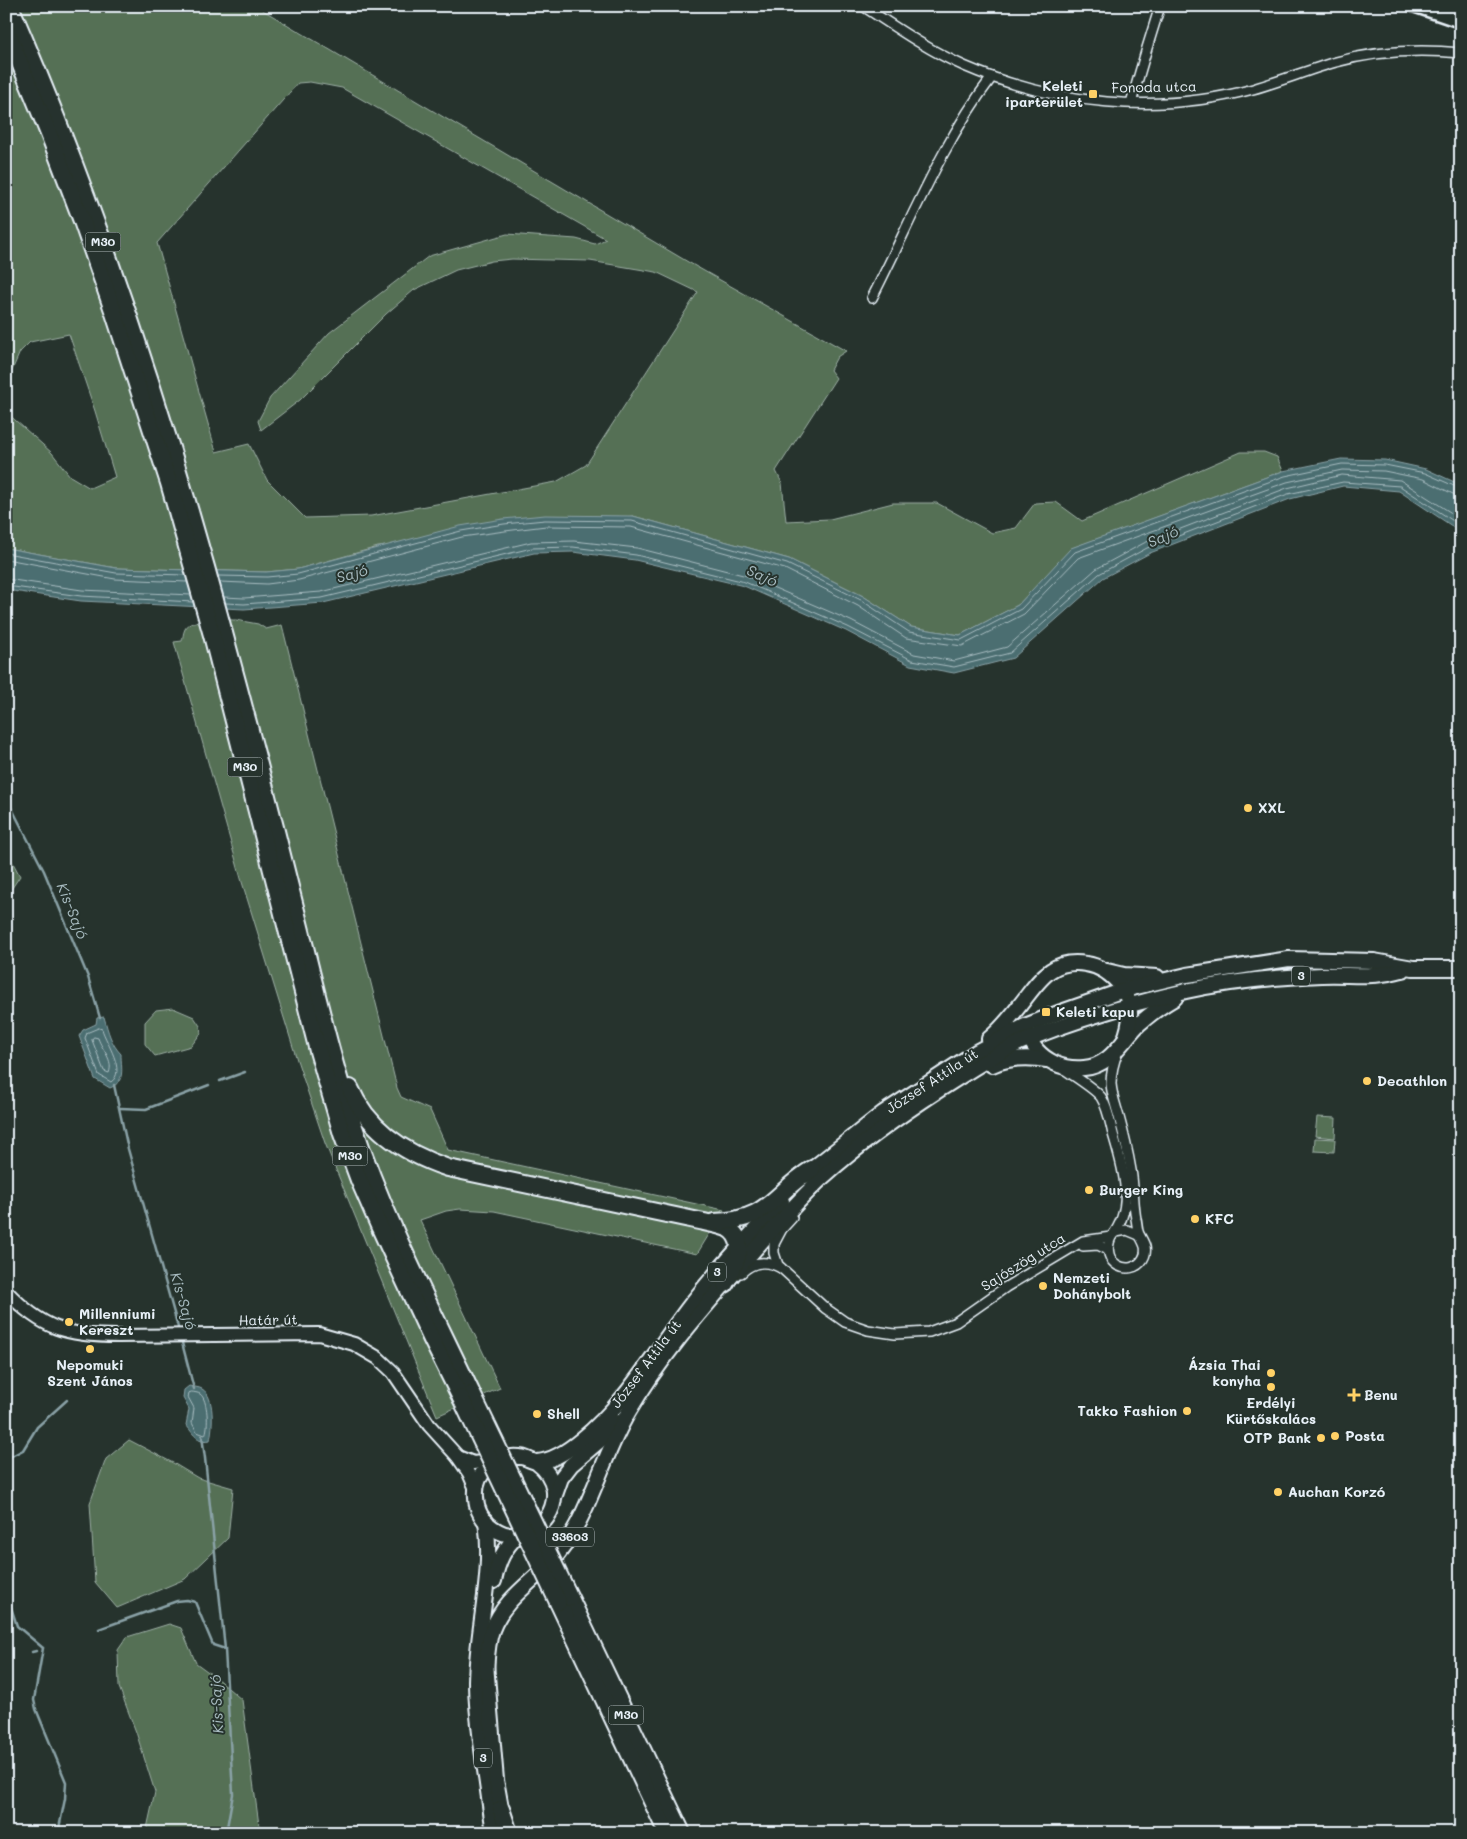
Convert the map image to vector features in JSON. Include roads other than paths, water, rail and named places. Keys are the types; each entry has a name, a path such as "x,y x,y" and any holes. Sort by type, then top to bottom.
{"highway":[{"name":"M30","path":"10,6 61,129 126,309 354,1126 370,1169 466,1396"},
{"name":"M30","path":"6,29 82,221 175,483"},
{"name":"M30","path":"218,634 318,1051 342,1134 359,1180 391,1252 466,1396 564,1600 682,1833"},
{"path":"326,1031 361,1109 380,1130 404,1150 417,1157 448,1168 726,1228 737,1239 738,1260 725,1284"},
{"path":"704,1222 734,1221 754,1215 767,1207 803,1174 818,1173"},
{"name":"M30","path":"564,1600 668,1833"},
{"path":"501,1809 507,1833"}],"main road":[{"name":"József Attila út","path":"630,1409 661,1363 695,1320 818,1173 1027,1032 1062,1012 1124,990 1187,975 1289,959 1374,961 1413,968 1461,968"},
{"path":"976,1052 1004,1026 1042,976 1060,966 1079,963 1089,964 1106,971 1151,978 1187,975"},
{"name":"József Attila út","path":"536,1462 554,1458 580,1441 605,1418 634,1384 692,1303 738,1247 883,1113 976,1052 1027,1032 1188,990 1276,977 1332,974 1375,975 1413,968"},
{"path":"1106,971 1124,990 1129,1005 1130,1025 1122,1044"},
{"path":"1029,994 1024,1011 1027,1032 1034,1049 1048,1060 1062,1067 1074,1069 1091,1067 1110,1058 1141,1022 1188,990"},
{"path":"944,1087 1002,1061 1033,1058 1048,1060"},
{"name":"Határ út","path":"6,1291 30,1314 57,1329 88,1335 319,1334 347,1341 378,1358 402,1384 429,1425 458,1457 469,1473 476,1489"},
{"name":"3","path":"501,1809 496,1780 486,1673 485,1640 494,1579 499,1561 507,1546 519,1534 530,1532 544,1522 551,1513 560,1478 571,1464 597,1443 630,1409"},
{"name":"33603","path":"488,1649 493,1628 505,1606 566,1545 582,1515 611,1444 630,1409"},
{"name":"3","path":"500,1460 518,1456 536,1462"},
{"path":"458,1457 473,1463 500,1460"},
{"path":"476,1489 485,1470 500,1460"},
{"path":"536,1462 550,1476 554,1496"},
{"name":"3","path":"476,1489 478,1508 486,1521 489,1539 489,1568 478,1650 476,1682 478,1717 494,1833"},
{"path":"486,1521 491,1527 501,1533 519,1534"},
{"name":"3","path":"486,1673 488,1649"}],"street":[{"name":"Fonoda utca","path":"863,6 936,52 992,77 1050,95 1131,103 1173,102 1214,98 1254,89 1336,62 1361,57 1418,51 1461,53"},
{"path":"1131,103 1160,6"},
{"path":"872,298 942,158 978,96 992,77"},
{"path":"1062,1067 1099,1095 1107,1109 1124,1175 1125,1202 1120,1224 1113,1235 1108,1250 1111,1261 1116,1265 1124,1267 1134,1266 1142,1259 1145,1252 1144,1243 1139,1235 1133,1178 1113,1100 1111,1083 1113,1064 1122,1044"},
{"path":"781,1268 776,1261 774,1253 774,1244 777,1236 819,1188 818,1173"},
{"path":"1113,1235 1127,1230 1139,1235"},
{"name":"Sajószög utca","path":"781,1268 825,1308 845,1322 876,1332 912,1334 929,1332 956,1322 1006,1287 1083,1241 1113,1235"},
{"path":"1071,1248 1098,1245 1108,1250"},
{"path":"695,1320 705,1315 738,1276 749,1266 763,1262 781,1268"}],"water":[{"name":"Sajó","path":"1341,459 1385,460 1426,469 1461,485 1461,532 1399,491 1343,486 1290,499 1150,553 1103,578 1013,658 954,673 910,665 846,631 744,586 635,560 573,552 534,553 323,603 244,609 81,601 6,590 6,548 116,568 266,572 298,569 460,526 503,519 545,515 633,516 789,559 863,596 911,627 960,635 1018,605 1071,548 1283,471"},
{"path":"104,1017 112,1042 121,1054 121,1078 110,1088 95,1079 79,1036 83,1030 96,1024 97,1018"},
{"path":"189,1386 202,1389 209,1398 212,1412 210,1440 199,1439 186,1425 189,1409 183,1398 184,1390"}],"waterway":[{"name":"Kis-Sajó","path":"6,797 44,871 88,977 100,1018"},
{"path":"220,1081 245,1072"},
{"name":"Kis-Sajó","path":"114,1085 128,1149 179,1331"},
{"path":"120,1108 146,1109 209,1085"},
{"name":"Kis-Sajó","path":"181,1339 194,1389"},
{"path":"6,1459 23,1450 37,1427 67,1400"},
{"name":"Kis-Sajó","path":"202,1436 225,1649 233,1794 226,1833"},
{"path":"6,1592 17,1626 43,1648"},
{"path":"99,1629 177,1601 187,1600 195,1602 213,1645 225,1649"},
{"path":"43,1648 34,1700 66,1782 65,1799 58,1833"},
{"path":"32,1652 36,1651"}],"railway":[{"path":"1394,6 1461,29"}],"place":[{"name":"Keleti iparterület","path":"1093,94"},
{"name":"XXL","path":"1248,808"},
{"name":"Keleti kapu","path":"1046,1012"},
{"name":"Decathlon","path":"1367,1081"},
{"name":"Burger King","path":"1089,1190"},
{"name":"KFC","path":"1195,1219"},
{"name":"Nemzeti Dohánybolt","path":"1043,1286"},
{"name":"Millenniumi Kereszt","path":"69,1322"},
{"name":"Nepomuki Szent János","path":"90,1349"},
{"name":"Ázsia Thai konyha","path":"1271,1373"},
{"name":"Erdélyi Kürtőskalács","path":"1271,1387"},
{"name":"Benu","path":"1354,1395"},
{"name":"Takko Fashion","path":"1187,1411"},
{"name":"Shell","path":"537,1414"},
{"name":"Posta","path":"1335,1436"},
{"name":"OTP Bank","path":"1321,1438"},
{"name":"Auchan Korzó","path":"1278,1492"}]}
